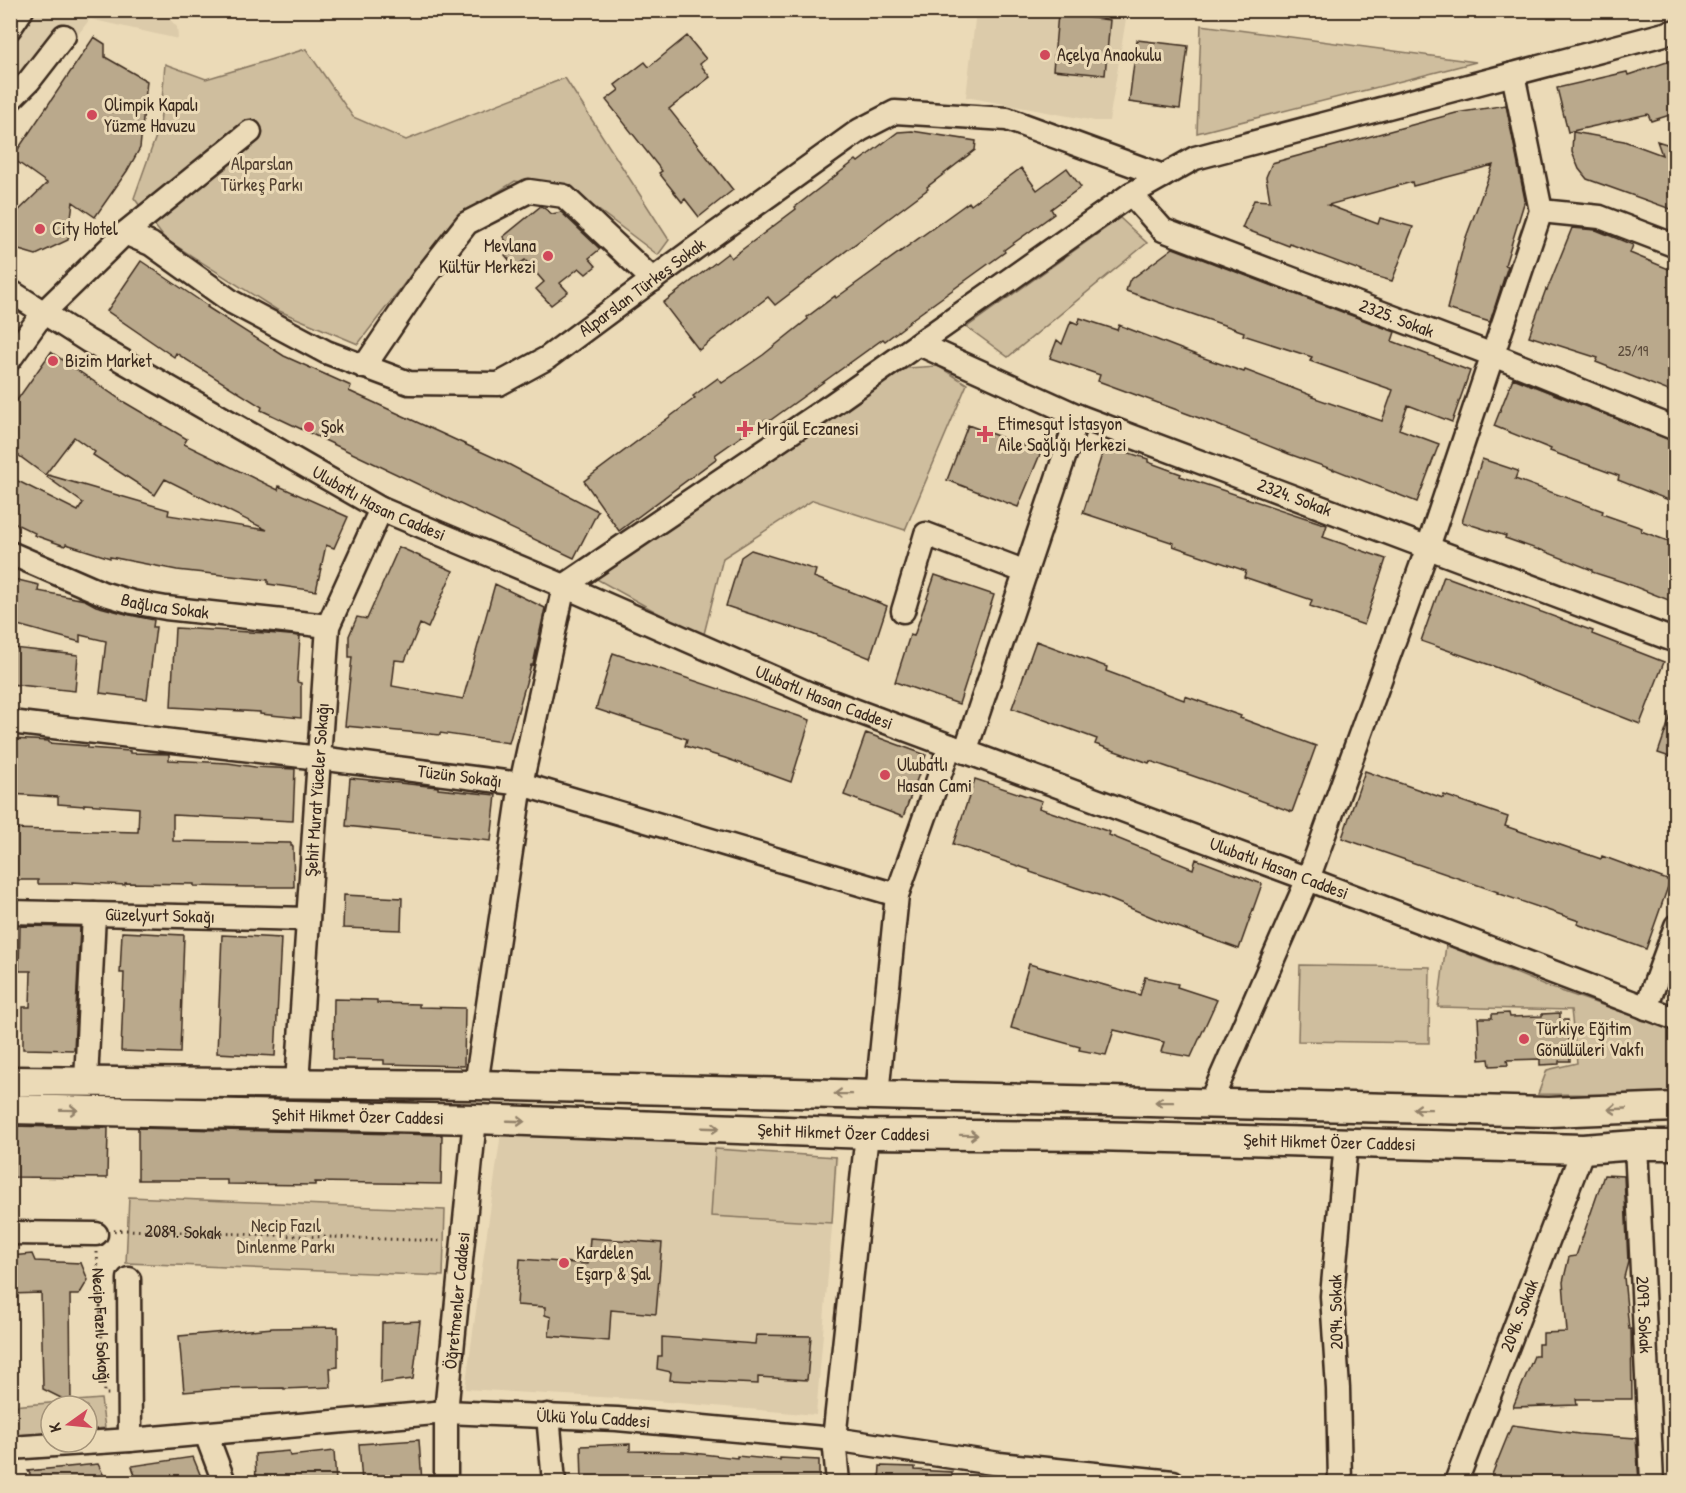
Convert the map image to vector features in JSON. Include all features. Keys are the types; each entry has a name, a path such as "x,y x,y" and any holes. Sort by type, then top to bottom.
{"main road":[{"name":"Şehit Hikmet Özer Caddesi","path":"10,1081 476,1085 1549,1112 1676,1107"},
{"path":"476,1085 476,1119"},
{"name":"Şehit Hikmet Özer Caddesi","path":"10,1109 476,1119 867,1134 1095,1136 1582,1149 1676,1145"}],"street":[{"path":"10,28 22,10"},
{"path":"476,1085 521,784 564,586 833,404 1131,194 1195,158 1676,31"},
{"path":"13,93 35,74 64,36"},
{"path":"1210,1103 1308,879 1428,548 1541,211 1513,74"},
{"name":"Alparslan Türkeş Sokak","path":"125,233 151,244 232,302 326,352 409,383 499,384 547,358 860,130 895,112 1007,119 1163,176"},
{"path":"10,359 43,313 125,233 250,132"},
{"path":"364,367 424,278 467,223 529,191 564,196 652,280"},
{"name":"2325. Sokak","path":"1131,194 1163,230 1493,355 1676,429"},
{"path":"1541,211 1600,217 1676,246"},
{"name":"Ulubatlı Hasan Caddesi","path":"10,291 88,341 381,509 808,693 1676,1019"},
{"name":"2324. Sokak","path":"919,344 1078,416 1676,640"},
{"path":"877,1095 897,895 958,749 1026,572 1078,416"},
{"name":"Şehit Murat Yüceler Sokağı","path":"297,1083 328,626 381,509"},
{"path":"903,611 926,534 1026,572"},
{"name":"Bağlıca Sokak","path":"10,553 102,593 132,602 166,608 328,626"},
{"name":"Tüzün Sokağı","path":"10,723 319,758 521,784 897,895"},
{"name":"Güzelyurt Sokağı","path":"10,912 309,919"},
{"path":"86,1081 94,914"},
{"path":"1646,1008 1676,926"},
{"name":"Öğretmenler Caddesi","path":"446,1482 446,1412 476,1119"},
{"path":"838,1482 834,1439 867,1134"},
{"name":"2094. Sokak","path":"1340,1482 1338,1389 1332,1296 1347,1142"},
{"name":"2097. Sokak","path":"1636,1145 1652,1482"},
{"name":"2096. Sokak","path":"1456,1482 1582,1149"},
{"path":"10,1233 96,1234"},
{"name":"Necip Fazıl Sokağı","path":"129,1279 130,1440"},
{"name":"Ülkü Yolu Caddesi","path":"10,1448 206,1434 446,1412 617,1419 834,1439 999,1464 1173,1482"},
{"path":"548,1415 555,1482"},
{"path":"206,1434 224,1482"}],"path":[{"name":"2089. Sokak","path":"96,1234 124,1230 463,1242"},
{"name":"Necip Fazıl Sokağı","path":"96,1234 105,1394 130,1393"}],"shaded area":[{"name":"Açelya Anaokulu","path":"1105,10 1127,13 1109,121 1095,121 966,97 976,11"},
{"path":"11,11 162,11 177,27 178,39 90,19 66,50 11,110"},
{"path":"501,1133 683,1144 838,1157 816,1415 633,1399 465,1389"}],"green space":[{"path":"1201,25 1476,62 1197,133"},
{"name":"Alparslan Türkeş Parkı","path":"306,49 353,117 406,140 565,78 669,240 658,255 572,190 515,181 453,220 358,344 277,310 165,239 134,198 160,125 165,64 206,79"},
{"path":"1120,218 1147,243 1008,357 967,327"},
{"path":"938,366 967,384 905,530 813,500 723,558 703,638 584,572 907,368"},
{"path":"1446,945 1552,988 1675,1030 1675,1095 1538,1094 1547,1070 1577,1063 1571,1010 1438,1007"},
{"path":"1300,965 1430,967 1429,1043 1298,1041"},
{"path":"715,1149 836,1157 832,1223 711,1216"},
{"name":"Necip Fazıl Dinlenme Parkı","path":"129,1197 445,1210 443,1276 126,1263"},
{"path":"99,1399 101,1399 105,1428 99,1429"},
{"path":"39,1404 39,1436 11,1439 11,1406"}],"building":[{"path":"1058,14 1110,20 1105,75 1053,70"},
{"path":"687,36 706,59 700,64 710,77 669,109 733,190 699,217 685,199 682,202 659,173 662,171 606,100 619,90 615,85 645,62 649,67"},
{"name":"Olimpik Kapalı Yüzme Havuzu","path":"94,37 105,44 105,57 147,81 140,148 95,217 73,202 68,240 36,255 19,250 10,245 10,219 47,183 12,158"},
{"path":"1137,40 1188,46 1180,109 1129,102"},
{"path":"1676,59 1676,113 1651,121 1648,114 1568,132 1557,88 1627,72 1628,75"},
{"path":"1506,105 1525,200 1505,265 1508,266 1490,322 1447,309 1465,240 1493,165 1413,186 1412,182 1328,205 1378,224 1380,218 1413,227 1392,281 1361,272 1242,228 1254,200 1270,201 1266,177 1272,163 1456,113"},
{"path":"912,131 976,141 975,150 927,187 928,189 775,305 768,297 699,350 663,303 728,253 731,258 856,160 858,162 898,132"},
{"path":"1573,132 1624,141 1662,155 1657,141 1676,147 1676,211 1587,179 1579,169 1572,152"},
{"path":"1021,168 1037,190 1067,168 1081,187 1051,209 1054,214 1004,250 1005,252 885,341 883,339 768,422 766,419 715,455 717,458 619,531 584,481 695,398 693,396 718,378 722,383 763,355 835,296 836,298 969,202 971,205"},
{"name":"Mevlana Kültür Merkezi","path":"541,206 552,214 561,212 600,249 589,258 596,266 586,274 579,268 560,283 568,292 551,305 536,289 544,282 525,260 515,267 505,255 512,249 503,237"},
{"path":"1572,228 1596,230 1633,245 1630,253 1676,272 1676,394 1596,362 1598,358 1529,336"},
{"path":"1173,248 1395,332 1392,341 1470,371 1452,422 1408,405 1399,429 1439,444 1417,502 1098,381 1100,375 1050,358 1057,340 1062,344 1071,321 1078,324 1080,318 1117,330 1119,325 1204,358 1244,372 1245,370 1312,397 1382,421 1393,390 1310,361 1312,357 1243,335 1244,332 1126,291 1129,281"},
{"path":"141,261 284,356 351,386 349,391 508,464 598,511 574,558 261,410 262,407 176,353 174,357 107,311"},
{"path":"51,352 124,402 187,439 184,444 278,490 279,486 348,517 334,548 326,545 316,591 268,584 268,580 177,570 110,558 34,535 35,533 10,521 10,477 78,511 83,503 47,477 48,475 169,510 168,515 267,530 165,479 155,495 93,455 95,452 74,437 45,475 10,449 10,410"},
{"path":"1513,378 1676,442 1676,503 1618,480 1619,476 1550,451 1551,449 1494,426"},
{"path":"968,425 1041,452 1018,507 947,480"},
{"path":"1105,445 1148,459 1148,462 1181,474 1180,476 1327,525 1323,537 1386,559 1364,625 1310,606 1312,600 1244,577 1246,571 1173,546 1174,543 1083,513"},
{"path":"1482,459 1518,471 1515,479 1603,511 1602,514 1642,528 1641,531 1676,544 1676,603 1505,538 1506,536 1462,522"},
{"path":"399,547 453,571 428,628 420,624 405,661 395,660 392,686 463,699 495,584 545,608 533,665 531,665 509,743 440,733 440,735 345,726 352,657 349,657 349,636 357,617 367,619"},
{"path":"751,550 816,570 814,577 887,606 870,658 812,634 726,606 741,557"},
{"path":"935,575 994,595 959,704 895,682 910,635 914,636"},
{"path":"1444,576 1593,631 1592,634 1664,662 1640,724 1493,666 1421,641"},
{"path":"10,578 39,585 38,591 85,600 96,606 154,620 153,627 156,627 147,699 100,693 106,641 80,635 80,642 10,623"},
{"path":"175,628 300,636 297,682 301,683 301,718 260,714 260,712 171,707"},
{"path":"1036,641 1107,667 1106,671 1184,700 1185,696 1241,716 1240,718 1316,746 1292,812 1150,761 1149,763 1095,744 1097,739 1012,708"},
{"path":"13,648 78,655 75,691 10,684"},
{"path":"613,653 810,720 791,782 685,746 687,739 596,709"},
{"path":"1673,709 1676,709 1676,759 1658,753"},
{"name":"Ulubatlı Hasan Cami","path":"866,733 926,755 903,817 844,795"},
{"path":"13,739 49,741 49,743 88,746 88,748 130,751 130,753 169,754 169,760 295,769 293,821 173,815 173,841 291,843 294,887 125,883 125,885 72,882 72,884 38,884 38,880 10,880 10,829 138,832 139,808 58,804 58,797 10,794"},
{"path":"1365,771 1443,798 1444,795 1508,817 1505,826 1601,859 1602,856 1670,881 1646,949 1577,924 1579,921 1342,838"},
{"path":"350,778 496,795 491,841 346,826"},
{"path":"975,779 1042,801 1039,808 1110,832 1109,835 1193,869 1196,859 1262,884 1239,949 1161,921 1104,897 953,844"},
{"path":"344,895 402,898 401,930 343,928"},
{"path":"20,926 80,927 74,1050 23,1049 23,1007 30,1007 31,971 19,971"},
{"path":"122,932 184,935 180,1053 121,1051 124,973 120,973"},
{"path":"222,935 281,938 275,1056 217,1053"},
{"path":"1029,964 1140,995 1145,977 1178,984 1177,987 1217,1000 1191,1057 1161,1052 1164,1042 1114,1030 1106,1055 1079,1050 1080,1047 1011,1028"},
{"path":"334,999 377,1000 377,1003 419,1004 419,1007 465,1008 464,1066 384,1064 384,1060 333,1059"},
{"name":"Türkiye Eğitim Gönüllüleri Vakfı","path":"1509,1013 1510,1017 1560,1013 1560,1020 1568,1020 1570,1061 1540,1065 1540,1059 1507,1060 1508,1065 1490,1066 1489,1059 1480,1060 1478,1018 1492,1018 1492,1014"},
{"path":"10,1126 108,1128 107,1178 10,1177"},
{"path":"138,1128 442,1135 441,1184 315,1182 315,1185 227,1184 227,1180 138,1180"},
{"path":"1604,1175 1624,1176 1628,1262 1624,1277 1629,1329 1631,1329 1632,1399 1576,1399 1577,1405 1513,1407 1534,1356 1538,1356 1538,1344 1543,1344 1543,1333 1567,1332 1563,1282 1569,1257 1576,1256"},
{"path":"590,1238 662,1243 656,1314 611,1310 609,1341 549,1336 551,1317 545,1315 545,1307 517,1305 520,1259 588,1264"},
{"path":"32,1254 35,1261 81,1263 88,1280 79,1295 70,1295 71,1394 53,1394 43,1389 41,1293 10,1294 10,1256"},
{"path":"420,1321 413,1379 381,1383 382,1323"},
{"path":"338,1327 338,1367 330,1368 331,1387 218,1389 184,1392 179,1336 273,1328"},
{"path":"756,1335 811,1336 807,1380 758,1377 758,1384 670,1380 671,1372 657,1369 658,1356 662,1356 662,1337 755,1344"},
{"path":"1512,1425 1579,1434 1636,1438 1639,1482 1489,1482"},
{"path":"419,1440 422,1482 362,1482 359,1444"},
{"path":"630,1444 630,1451 684,1452 737,1458 737,1456 780,1460 780,1458 819,1460 819,1482 582,1482 581,1446"},
{"path":"289,1451 290,1456 334,1451 336,1482 256,1482 255,1454"},
{"path":"193,1457 202,1479 191,1482 137,1482 132,1466"},
{"path":"98,1464 107,1482 35,1482 28,1471"},
{"path":"880,1466 915,1467 915,1470 952,1472 952,1482 879,1482"}],"place":[{"name":"Açelya Anaokulu","path":"1045,55"},
{"name":"Olimpik Kapalı Yüzme Havuzu","path":"92,115"},
{"name":"City Hotel","path":"40,229"},
{"name":"Mevlana Kültür Merkezi","path":"548,256"},
{"name":"Bizim Market","path":"53,361"},
{"name":"Şok","path":"309,427"},
{"name":"Mirgül Eczanesi","path":"745,429"},
{"name":"Etimesgut İstasyon Aile Sağlığı Merkezi","path":"985,434"},
{"name":"Ulubatlı Hasan Cami","path":"885,775"},
{"name":"Türkiye Eğitim Gönüllüleri Vakfı","path":"1524,1039"},
{"name":"Kardelen Eşarp & Şal","path":"564,1263"}]}
